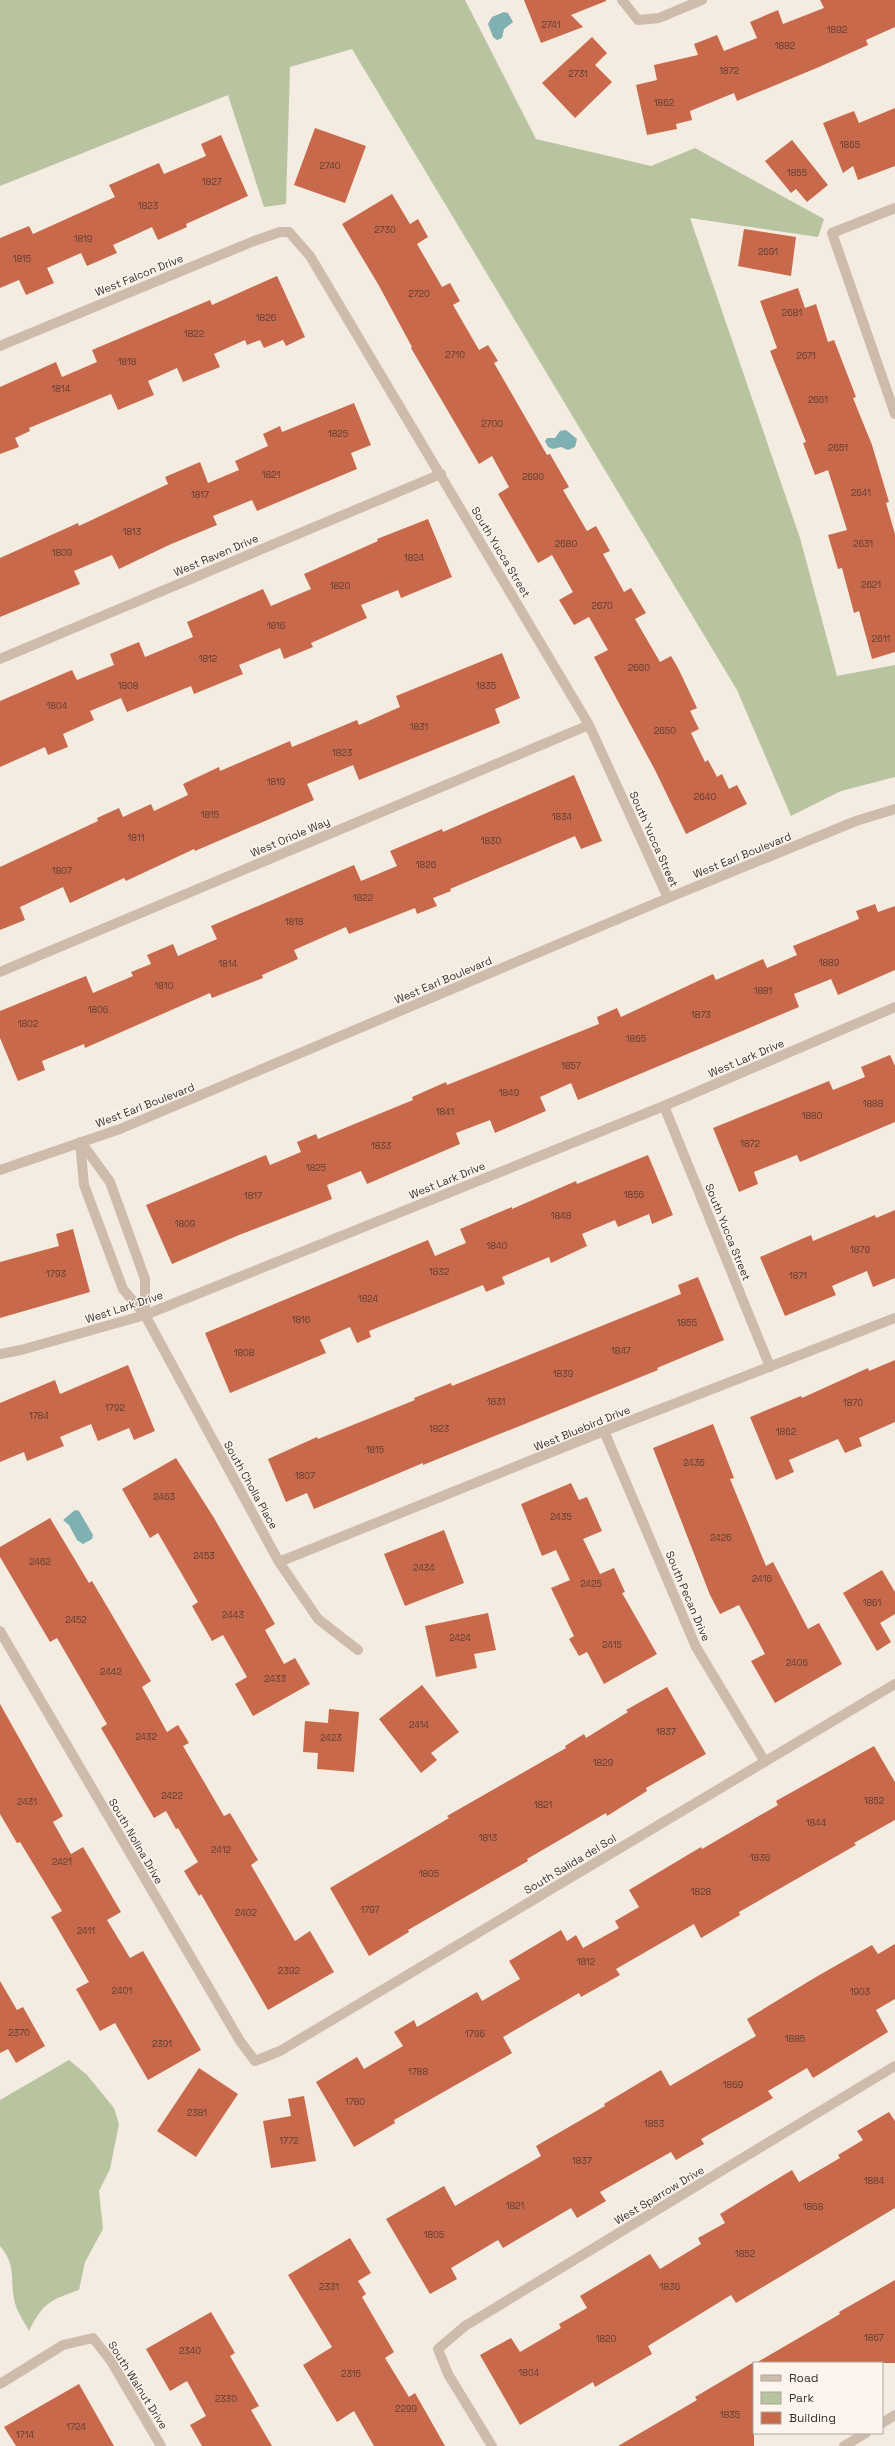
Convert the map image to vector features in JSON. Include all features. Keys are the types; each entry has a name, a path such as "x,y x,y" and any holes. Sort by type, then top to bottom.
{"street":[{"path":"622,0 638,20 659,18 702,0"},
{"path":"895,208 832,233 895,414"},
{"name":"West Falcon Drive","path":"0,346 254,241 280,232 288,232"},
{"name":"South Yucca Street","path":"288,232 310,256 589,725 668,898"},
{"name":"West Raven Drive","path":"0,659 441,474"},
{"name":"West Oriole Way","path":"0,972 589,725"},
{"name":"West Earl Boulevard","path":"0,1170 40,1158 80,1142 120,1129 668,898 856,821 895,809"},
{"name":"West Lark Drive","path":"0,1354 21,1350 145,1315 664,1106 895,1007"},
{"name":"South Yucca Street","path":"664,1106 770,1367"},
{"name":"South Cholla Place","path":"80,1142 110,1182 144,1279 145,1315"},
{"name":"South Cholla Place","path":"80,1142 84,1185 123,1289 145,1315 279,1562 318,1619 358,1650"},
{"name":"West Bluebird Drive","path":"279,1562 604,1431 895,1318"},
{"name":"South Pecan Drive","path":"604,1431 696,1647 765,1762"},
{"name":"South Nolina Drive","path":"0,1631 240,2041 255,2060"},
{"name":"South Salida del Sol","path":"255,2060 280,2051 895,1684"},
{"name":"West Sparrow Drive","path":"492,2446 448,2374 438,2349 465,2326 895,2066"},
{"name":"South Walnut Drive","path":"0,2384 63,2345 94,2338 111,2361 161,2446"},
{"path":"883,2422 895,2415"},
{"path":"844,2446 864,2434"}],"green space":[{"path":"0,0 465,0 536,139 651,166 695,148 824,219 818,237 690,218 800,538 837,676 895,665 895,777 841,791 791,816 737,690 352,49 290,67 286,204 264,207 228,95 0,186"},
{"path":"69,2060 87,2075 114,2108 119,2124 110,2169 99,2191 103,2229 85,2262 79,2290 54,2300 43,2308 29,2331 16,2306 13,2295 11,2267 6,2254 0,2246 0,2100"}],"water":[{"path":"504,12 508,13 513,22 504,29 502,38 497,40 493,37 488,24 492,17"},
{"path":"566,430 577,439 575,447 568,450 561,447 553,449 548,447 545,441 547,438 555,438 560,431"},
{"path":"75,1510 79,1511 93,1535 92,1539 83,1544 77,1540 69,1525 63,1520"}],"building":[{"path":"524,0 606,1 571,15 583,27 541,43"},
{"path":"820,0 895,0 895,27 866,40 868,45 737,101 734,93 690,111 692,120 676,124 677,129 647,135 636,85 657,80 654,65 698,55 694,44 717,35 724,51 757,38 750,22 778,10 783,24 824,8"},
{"path":"592,37 607,53 595,65 612,82 575,118 542,83"},
{"path":"895,108 895,166 858,180 853,166 843,173 823,123 854,111 859,123"},
{"path":"315,128 366,146 345,203 294,185"},
{"path":"221,135 248,196 186,224 187,227 158,240 152,227 113,245 117,253 87,266 81,253 47,268 54,283 26,295 19,280 0,288 0,238 29,226 33,234 115,197 109,185 159,163 164,174 206,156 201,144"},
{"path":"792,140 828,185 807,202 796,189 791,193 765,161"},
{"path":"392,194 410,224 418,219 428,237 417,244 442,287 450,283 460,301 453,305 479,350 488,345 498,361 494,363 547,455 550,454 569,487 563,490 587,531 596,526 610,551 603,554 624,592 631,588 646,613 635,619 660,662 671,656 678,668 697,708 690,711 699,729 691,733 705,762 708,760 717,777 722,774 729,789 737,785 747,804 686,834 655,770 594,657 608,650 589,617 574,625 559,600 573,592 552,555 538,563 498,494 509,487 492,456 479,464 411,348 412,347 378,284 342,224"},
{"path":"744,229 796,237 791,276 738,266"},
{"path":"277,276 305,337 286,346 283,340 264,348 260,340 247,345 245,340 214,354 220,367 183,382 177,368 148,381 154,395 118,410 111,394 29,428 30,431 15,438 19,447 0,454 0,387 56,362 62,377 97,362 92,350 210,300 212,305"},
{"path":"798,288 805,308 816,304 828,342 834,340 856,397 853,398 872,445 889,502 886,503 895,534 895,652 872,659 859,611 854,613 842,568 838,569 828,535 847,530 828,470 815,475 803,443 806,442 770,351 777,348 760,301"},
{"path":"354,403 371,445 351,453 357,469 257,511 252,500 213,516 217,525 169,545 119,569 112,555 74,571 80,584 0,617 0,558 78,523 79,526 168,484 165,477 200,462 208,483 239,470 235,461 268,446 263,434 280,426 282,432"},
{"path":"428,519 452,577 401,598 398,590 361,605 367,618 311,643 313,647 284,659 280,648 239,665 243,674 194,694 191,686 127,712 121,698 90,711 94,720 63,734 68,747 48,755 45,747 0,767 0,701 72,670 77,680 114,665 110,654 139,642 145,657 193,637 187,622 263,589 271,606 311,589 304,574 378,541 377,539"},
{"path":"502,653 520,698 495,709 500,723 359,780 353,765 307,784 314,800 195,851 194,849 126,881 124,878 70,903 63,887 20,907 25,920 0,930 0,867 98,821 97,818 119,808 123,817 151,804 154,811 188,795 183,784 219,767 220,771 290,741 292,747 357,720 359,725 400,707 396,696"},
{"path":"574,775 602,841 581,849 575,836 450,889 451,891 433,898 437,906 417,914 415,908 349,934 346,927 294,950 298,959 262,975 263,978 212,998 210,993 85,1048 84,1044 42,1061 45,1070 18,1081 0,1038 0,1011 86,976 93,993 133,976 131,972 151,964 147,955 173,944 178,956 217,939 211,926 354,865 361,881 397,866 390,851 442,829 443,832"},
{"path":"875,904 878,912 895,906 895,970 838,995 831,979 794,994 799,1007 578,1100 571,1083 540,1097 546,1111 495,1133 490,1120 456,1133 460,1144 367,1184 361,1171 327,1185 332,1199 239,1235 172,1264 146,1205 266,1155 270,1165 301,1152 297,1142 316,1134 318,1139 413,1100 412,1097 446,1082 447,1085 599,1024 597,1017 617,1008 621,1017 713,974 716,980 763,959 767,968 797,955 793,946 859,919 856,911"},
{"path":"890,1055 895,1066 895,1122 800,1162 797,1155 754,1172 758,1184 739,1192 713,1128 829,1081 833,1090 865,1077 861,1067"},
{"path":"648,1155 673,1215 652,1224 649,1214 618,1227 615,1220 582,1234 587,1246 551,1263 549,1257 502,1277 505,1284 486,1292 483,1285 369,1331 371,1337 357,1343 350,1327 320,1340 326,1353 230,1393 205,1333 428,1240 435,1256 466,1243 460,1229 512,1207 512,1209 576,1181 577,1184"},
{"path":"895,1210 895,1278 873,1287 867,1271 832,1286 836,1295 785,1316 760,1257 811,1235 813,1241 875,1215 876,1218"},
{"path":"73,1229 90,1292 0,1318 0,1262 59,1246 56,1234"},
{"path":"698,1277 724,1340 657,1368 658,1370 423,1465 423,1463 314,1509 307,1493 286,1502 268,1459 317,1437 318,1439 415,1400 414,1398 451,1383 452,1386 681,1294 678,1285"},
{"path":"895,1360 895,1422 859,1438 862,1446 845,1453 838,1439 789,1460 794,1472 776,1480 750,1417 801,1396 802,1398 868,1368 869,1371"},
{"path":"128,1365 155,1431 134,1440 129,1428 98,1441 91,1424 60,1437 64,1446 27,1461 24,1452 0,1462 0,1403 55,1380 60,1394"},
{"path":"713,1424 734,1478 730,1479 766,1566 773,1562 808,1629 819,1623 842,1664 775,1703 751,1661 765,1654 739,1605 720,1614 710,1595 653,1448"},
{"path":"176,1458 214,1518 275,1624 265,1630 284,1664 295,1658 310,1684 253,1716 235,1684 247,1677 223,1635 212,1641 192,1606 198,1602 158,1533 150,1538 122,1489"},
{"path":"571,1483 579,1500 587,1497 602,1531 583,1539 600,1574 614,1568 625,1592 622,1593 657,1654 604,1684 587,1652 579,1656 569,1639 574,1636 551,1588 570,1580 556,1550 542,1556 521,1504"},
{"path":"50,1518 89,1583 92,1581 151,1681 142,1687 167,1732 178,1725 189,1743 183,1746 224,1816 230,1813 258,1860 251,1865 295,1941 310,1931 334,1972 268,2010 201,1894 199,1896 184,1871 198,1862 178,1828 176,1829 166,1811 154,1818 101,1728 107,1724 57,1638 50,1642 0,1557 0,1547"},
{"path":"444,1530 464,1583 405,1606 384,1554"},
{"path":"882,1570 895,1592 895,1614 880,1623 891,1642 877,1651 843,1593"},
{"path":"488,1613 496,1650 474,1654 477,1668 436,1677 425,1626"},
{"path":"422,1685 459,1732 431,1753 437,1760 421,1773 379,1719"},
{"path":"667,1687 706,1754 646,1788 647,1791 607,1816 606,1813 527,1859 528,1861 408,1930 409,1932 369,1956 330,1888 449,1818 447,1816 566,1748 565,1746 584,1734 586,1738 628,1712 626,1710"},
{"path":"0,1704 63,1816 53,1822 71,1854 83,1847 121,1912 107,1920 130,1958 143,1951 201,2050 148,2080 115,2023 100,2031 76,1989 89,1982 51,1917 62,1911 20,1842 17,1843 0,1814"},
{"path":"329,1709 359,1712 354,1772 317,1769 318,1753 303,1752 305,1721 328,1723"},
{"path":"874,1746 895,1782 895,1820 854,1843 856,1845 739,1912 740,1915 701,1938 694,1924 616,1969 620,1975 581,1997 579,1993 503,2037 512,2053 394,2120 395,2123 354,2147 316,2082 357,2057 364,2069 403,2046 394,2032 414,2020 417,2027 477,1992 482,2001 520,1979 509,1961 561,1930 567,1941 576,1935 583,1948 619,1928 615,1921 639,1907 629,1890 701,1847 702,1849 778,1805 776,1801"},
{"path":"895,1944 895,1999 876,2010 888,2032 813,2078 807,2068 768,2091 773,2098 701,2139 704,2144 676,2160 671,2152 600,2192 606,2201 577,2218 571,2208 503,2248 498,2240 451,2268 457,2279 430,2294 386,2219 444,2186 455,2206 541,2156 536,2146 605,2106 604,2104 661,2070 670,2086 756,2036 747,2019 816,1977 872,1945 878,1954"},
{"path":"0,1981 17,2010 23,2007 45,2046 16,2063 8,2049 0,2053"},
{"path":"199,2068 238,2094 196,2157 157,2131"},
{"path":"304,2096 316,2161 271,2168 263,2121 291,2116 288,2099"},
{"path":"889,2112 895,2121 895,2208 736,2303 731,2295 648,2346 652,2354 595,2387 593,2382 520,2425 480,2355 511,2338 520,2352 561,2328 559,2324 587,2308 580,2296 650,2254 660,2269 701,2244 698,2238 725,2223 720,2214 792,2170 799,2182 840,2158 838,2155 863,2140 857,2131"},
{"path":"350,2238 371,2273 358,2281 366,2294 362,2297 394,2352 385,2358 409,2397 415,2393 445,2446 374,2446 354,2411 337,2422 303,2365 332,2347 288,2275"},
{"path":"895,2280 895,2363 758,2362 840,2314 839,2312"},
{"path":"211,2312 235,2353 230,2356 259,2406 251,2410 272,2446 202,2446 190,2425 206,2416 187,2381 170,2391 146,2349"},
{"path":"753,2363 754,2446 618,2446 697,2400 695,2397"},
{"path":"79,2384 114,2446 16,2446 4,2427"}]}
